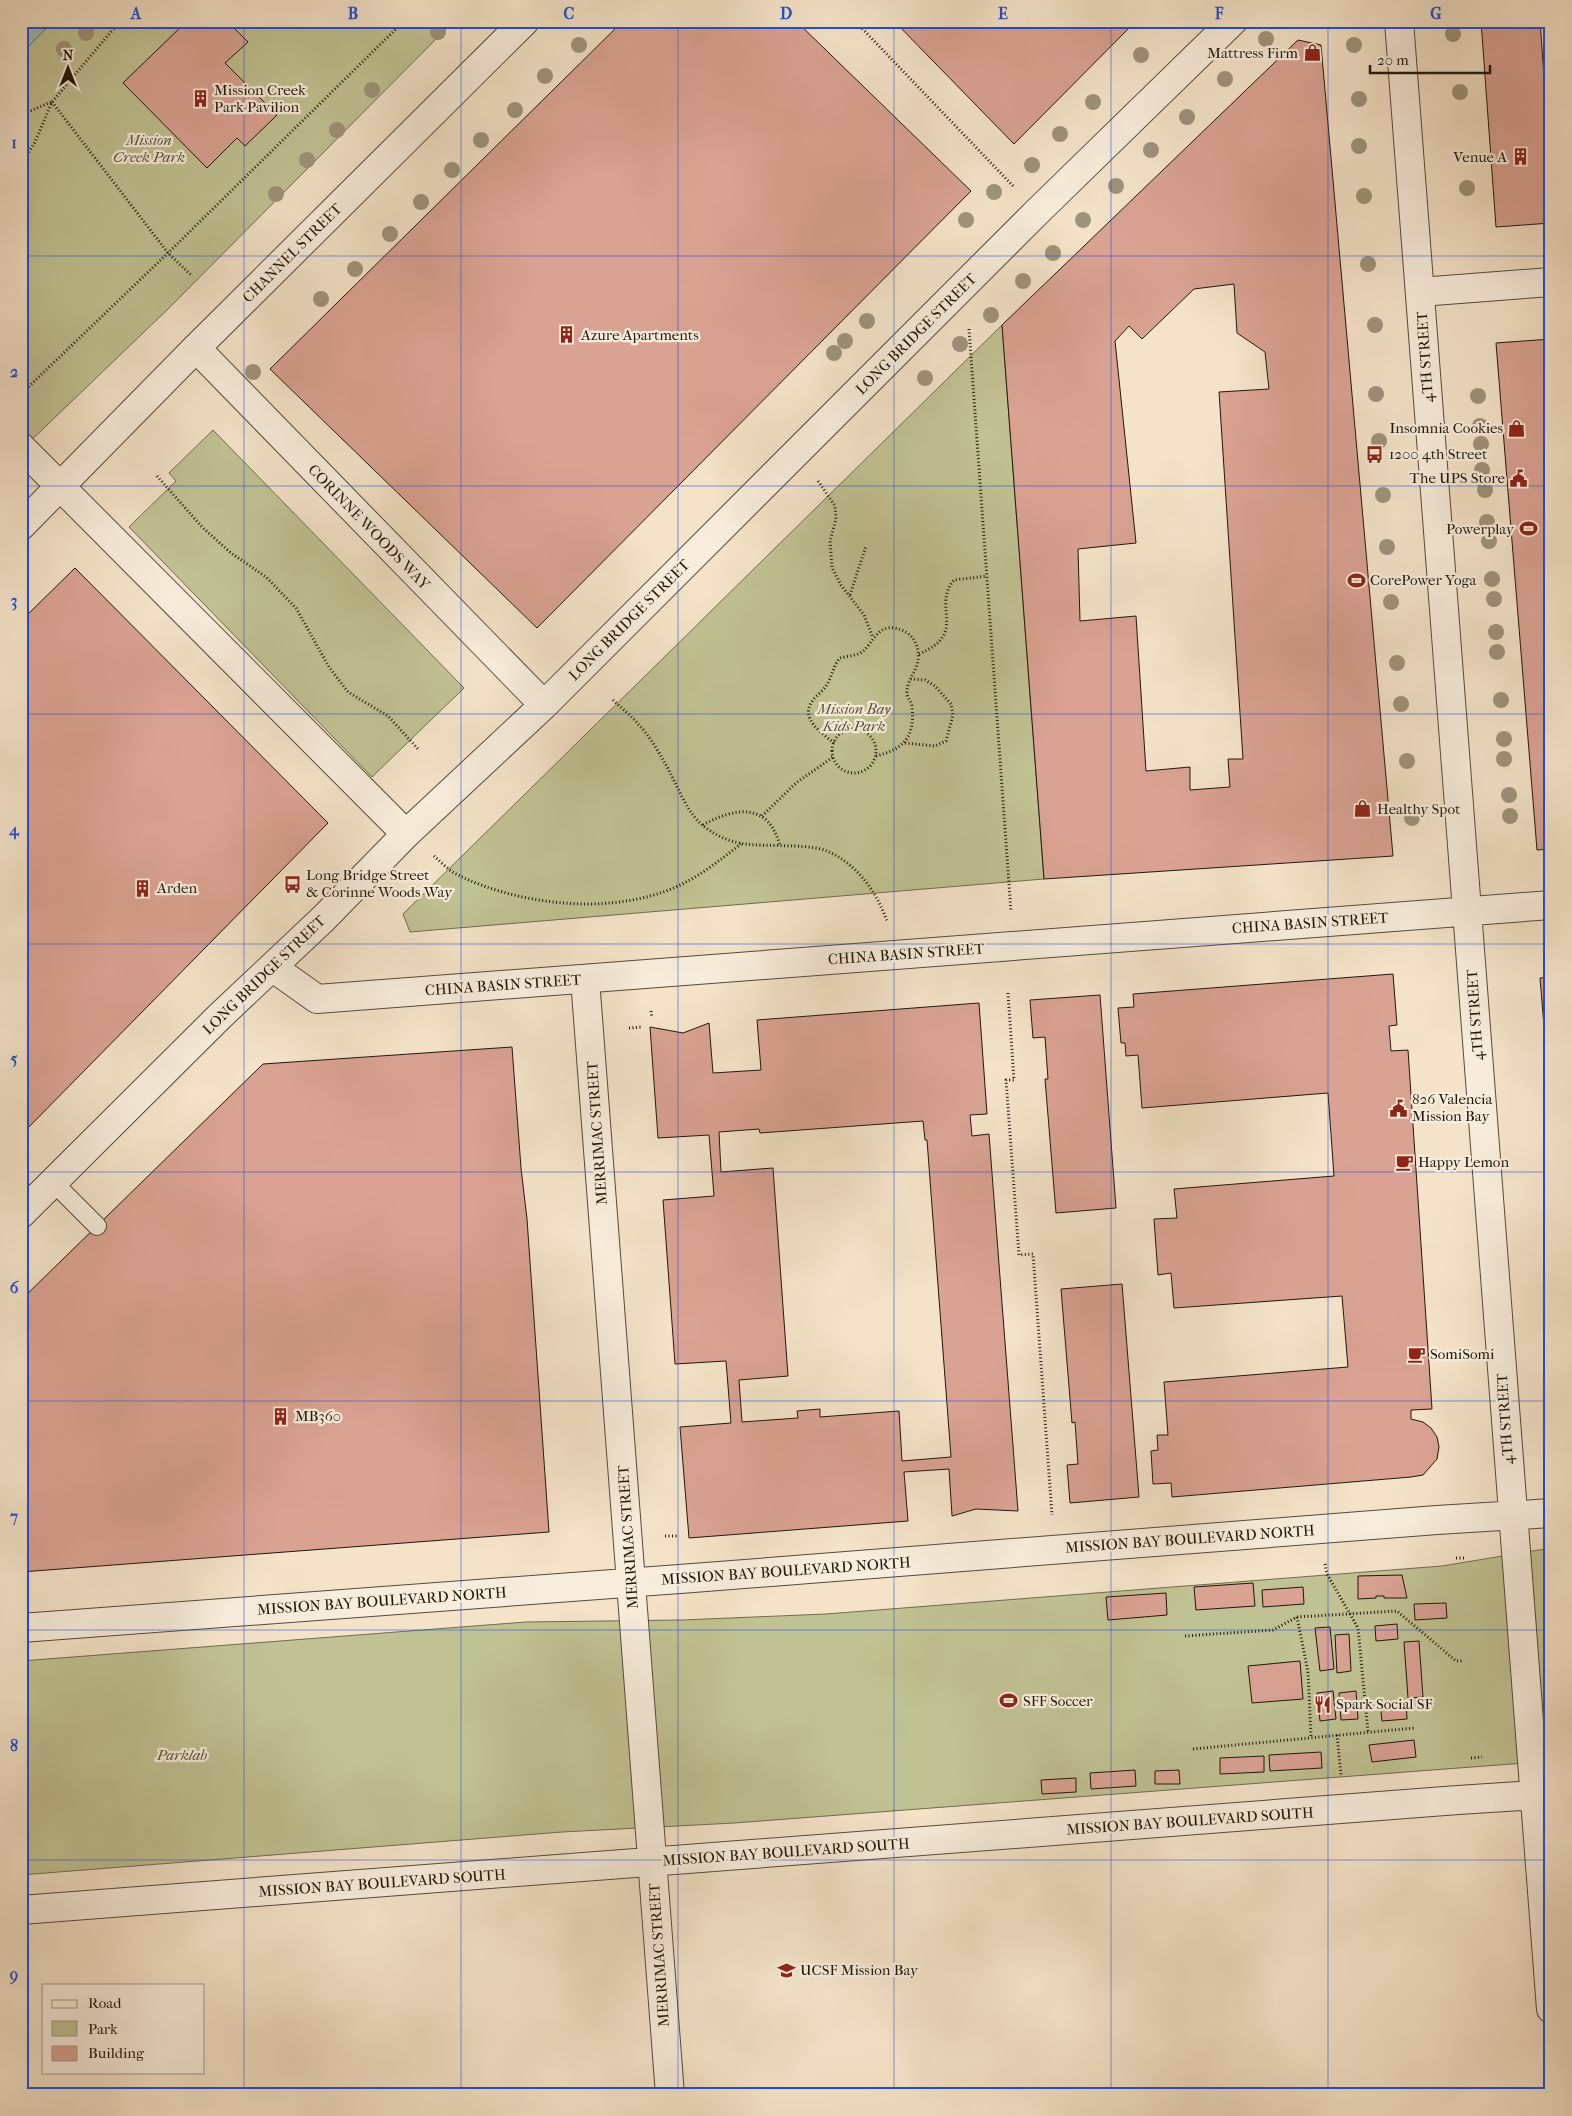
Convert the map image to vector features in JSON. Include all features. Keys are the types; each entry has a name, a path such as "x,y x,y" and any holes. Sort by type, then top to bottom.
{"street":[{"name":"CHANNEL STREET","path":"21,526 196,348 525,21"},
{"name":"LONG BRIDGE STREET","path":"21,1214 219,1017 324,918 406,834 544,705 1037,212 1233,21"},
{"name":"4TH STREET","path":"1399,21 1513,1516 1542,1795 1551,2009"},
{"path":"1420,292 1551,282"},
{"name":"CORINNE WOODS WAY","path":"196,348 544,705"},
{"path":"21,446 406,834"},
{"name":"CHINA BASIN STREET","path":"272,967 316,999 1551,905"},
{"name":"MERRIMAC STREET","path":"585,979 670,2095"},
{"name":"MISSION BAY BOULEVARD NORTH","path":"21,1628 1551,1513"},
{"name":"MISSION BAY BOULEVARD SOUTH","path":"21,1910 1542,1795"}],"lane":[{"path":"53,1182 97,1226"}],"path":[{"path":"21,164 35,142 52,102 120,21"},
{"path":"21,394 404,21"},
{"path":"856,21 1037,212"},
{"path":"21,115 52,102"},
{"path":"52,102 168,252 192,276"},
{"path":"966,284 1014,946"},
{"path":"797,452 835,506 836,519 830,541 832,568 864,615 873,638"},
{"path":"157,476 202,527 231,553 266,577 296,608 329,667 348,692 388,716 418,749"},
{"path":"850,596 866,546"},
{"path":"919,654 937,644 942,637 947,626 948,611 944,599 948,588 954,580 987,576"},
{"path":"834,743 813,726 809,718 809,706 826,686 834,666 840,658 860,653 867,648 873,638 887,628 906,632 916,640 919,654 907,694 912,705 911,729 904,743 876,756"},
{"path":"904,743 935,746 946,741 953,715 951,704 935,686 925,680 910,679"},
{"path":"613,700 639,724 666,765 686,804 703,825 731,842 740,844 826,850 857,870 881,904 899,954"},
{"path":"858,729 871,736 876,749 876,756 868,769 855,773 841,769 833,757 834,743 844,732 858,729"},
{"path":"762,816 796,783 833,757"},
{"path":"703,825 731,812 744,811 762,816 774,828 780,846"},
{"path":"406,834 456,874 509,894 558,902 616,904 664,892 702,874 740,844"},
{"path":"1008,993 1014,1080 1006,1080 1019,1255 1034,1254 1052,1515"},
{"path":"651,1011 652,1018"},
{"path":"629,1028 642,1027"},
{"path":"665,1536 678,1536"},
{"path":"1456,1558 1466,1558"},
{"path":"1325,1563 1327,1574 1358,1628 1368,1732"},
{"path":"1185,1636 1273,1630 1297,1617 1396,1611 1456,1661 1464,1661"},
{"path":"1297,1617 1308,1672 1310,1738"},
{"path":"1193,1749 1414,1728"},
{"path":"1337,1736 1341,1781"},
{"path":"1471,1758 1482,1757"}],"green space":[{"name":"Mission Creek Park","path":"53,21 454,21 168,309 21,450 21,54"},
{"name":"Mission Bay Kids Park","path":"1002,325 1044,879 410,932 403,914"},
{"path":"213,430 464,688 372,777 129,527 176,481 169,473"},
{"name":"Parklab","path":"1551,1548 1551,1761 734,1823 562,1832 21,1875 21,1661 526,1622 682,1620 826,1614 1442,1566"}],"water":[{"path":"21,21 53,21 21,54"}],"building":[{"name":"Mission Creek Park Pavilion","path":"187,21 227,21 248,42 225,63 277,115 245,146 237,138 207,168 123,83"},
{"name":"Azure Apartments","path":"623,21 796,21 971,191 537,628 270,369"},
{"path":"894,21 1136,21 1014,144"},
{"name":"Venue A","path":"1481,21 1540,21 1545,90 1551,90 1551,223 1496,227"},
{"path":"1298,40 1321,45 1393,856 1044,879 1002,325","holes":["1234,284 1237,333 1265,352 1269,389 1219,392 1243,759 1228,759 1230,787 1190,790 1190,767 1146,771 1136,616 1080,621 1078,549 1136,543 1115,341 1129,326 1142,339 1194,289"]},
{"path":"1551,339 1551,849 1537,850 1496,343"},
{"name":"Arden","path":"75,568 328,823 21,1135 21,621"},
{"path":"1393,974 1397,1025 1389,1026 1391,1051 1408,1050 1432,1409 1411,1410 1411,1419 1423,1422 1431,1428 1437,1437 1439,1447 1437,1459 1423,1475 1411,1477 1172,1497 1171,1483 1153,1484 1151,1451 1158,1450 1157,1435 1168,1435 1164,1382 1348,1367 1342,1296 1174,1308 1171,1273 1158,1275 1154,1219 1177,1218 1174,1189 1334,1176 1328,1093 1142,1108 1138,1055 1126,1056 1125,1043 1121,1043 1118,1008 1134,1007 1133,994"},
{"path":"1551,977 1551,1025 1544,1026 1540,978"},
{"path":"1100,995 1116,1208 1056,1213 1045,1079 1048,1079 1045,1037 1033,1038 1030,1000"},
{"path":"979,1003 987,1114 970,1115 972,1136 989,1134 1018,1511 976,1509 952,1516 949,1469 904,1472 908,1521 689,1538 680,1427 731,1423 726,1361 675,1364 663,1200 714,1196 709,1135 658,1138 650,1027 683,1033 709,1023 713,1073 761,1070 757,1020","holes":["923,1121 925,1140 927,1140 951,1457 902,1461 899,1411 820,1417 820,1409 797,1411 798,1418 742,1422 739,1380 788,1376 773,1168 721,1172 719,1132 759,1129 760,1133"]},
{"name":"MB360","path":"512,1047 521,1168 527,1219 549,1532 21,1572 21,1300 263,1064"},
{"path":"1122,1284 1139,1497 1070,1503 1067,1465 1078,1464 1075,1422 1072,1423 1061,1289"},
{"path":"1402,1575 1407,1598 1376,1596 1376,1598 1358,1599 1358,1576"},
{"path":"1253,1583 1255,1606 1196,1610 1194,1587"},
{"path":"1303,1587 1304,1604 1263,1607 1262,1590"},
{"path":"1166,1593 1167,1615 1108,1620 1106,1597"},
{"path":"1446,1603 1447,1618 1415,1620 1414,1604"},
{"path":"1397,1624 1398,1639 1376,1641 1375,1626"},
{"path":"1330,1627 1334,1669 1320,1671 1315,1628"},
{"path":"1349,1634 1351,1671 1337,1673 1335,1635"},
{"path":"1419,1641 1423,1697 1408,1698 1404,1642"},
{"path":"1300,1661 1303,1699 1252,1703 1248,1666"},
{"path":"1333,1691 1336,1719 1320,1721 1317,1693"},
{"path":"1356,1691 1358,1719 1341,1720 1339,1693"},
{"path":"1406,1702 1407,1719 1382,1721 1380,1704"},
{"path":"1414,1740 1416,1757 1372,1762 1369,1745"},
{"path":"1321,1752 1322,1768 1270,1771 1269,1755"},
{"path":"1264,1756 1264,1772 1220,1774 1220,1758"},
{"path":"1135,1770 1136,1786 1091,1789 1090,1773"},
{"path":"1179,1770 1180,1784 1155,1784 1155,1771"},
{"path":"1076,1778 1076,1792 1042,1794 1041,1780"}],"place":[{"name":"Mattress Firm","path":"1312,53"},
{"name":"Mission Creek Park Pavilion","path":"200,99"},
{"name":"Venue A","path":"1521,157"},
{"name":"Azure Apartments","path":"567,335"},
{"name":"Insomnia Cookies","path":"1517,428"},
{"name":"1200 4th Street","path":"1375,454"},
{"name":"The UPS Store","path":"1519,478"},
{"name":"Powerplay","path":"1528,529"},
{"name":"CorePower Yoga","path":"1356,580"},
{"name":"Healthy Spot","path":"1363,809"},
{"name":"Long Bridge Street & Corinne Woods Way","path":"292,884"},
{"name":"Arden","path":"143,888"},
{"name":"826 Valencia Mission Bay","path":"1398,1108"},
{"name":"Happy Lemon","path":"1404,1162"},
{"name":"SomiSomi","path":"1416,1354"},
{"name":"MB360","path":"281,1416"},
{"name":"SFF Soccer","path":"1009,1701"},
{"name":"Spark Social SF","path":"1322,1704"},
{"name":"UCSF Mission Bay","path":"786,1970"}]}
